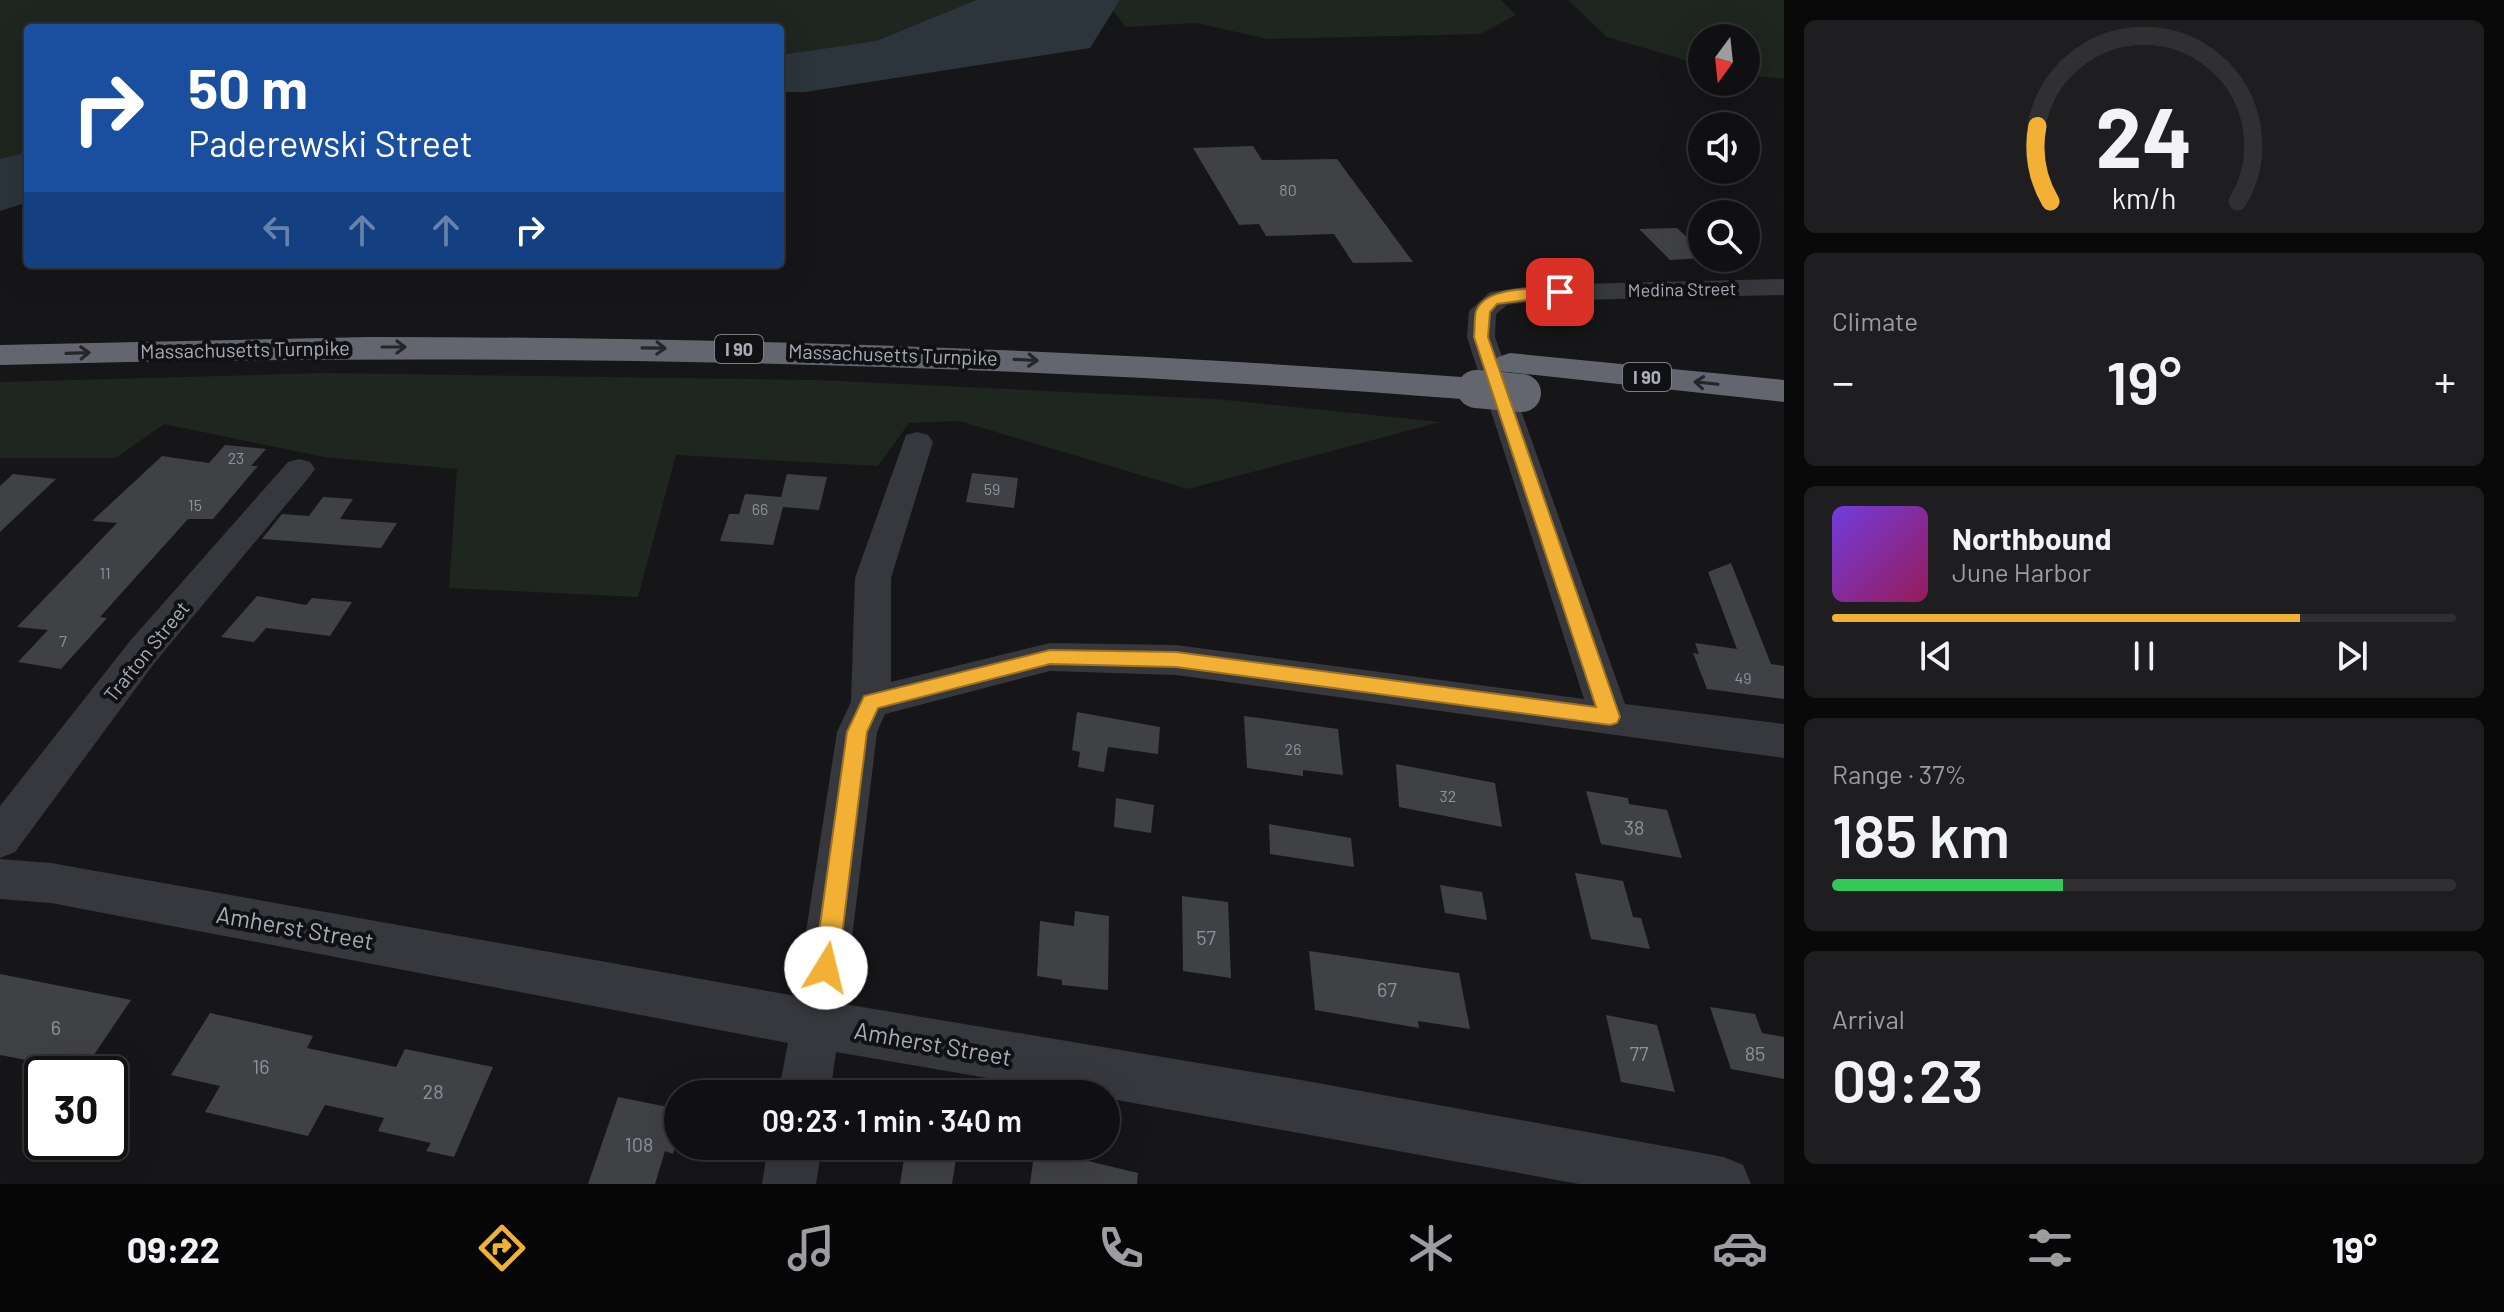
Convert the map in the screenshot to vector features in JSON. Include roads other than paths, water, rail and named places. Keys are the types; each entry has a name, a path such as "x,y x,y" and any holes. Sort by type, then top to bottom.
{"highway":[{"name":"Massachusetts Turnpike","path":"0,330 270,322 795,324 1024,332 1516,379 1784,391"},
{"name":"Massachusetts Turnpike","path":"0,355 388,346 744,349 1470,375"},
{"name":"Massachusetts Turnpike","path":"1516,379 1784,418"}],"street":[{"name":"Medina Street","path":"1610,717 1481,337 1481,317 1486,306 1499,298 1537,293 1784,287"},
{"path":"807,1080 834,917 857,732 871,702 873,578 917,442"},
{"name":"Trafton Street","path":"0,839 143,651 299,469"},
{"path":"871,702 1050,657 1176,660 1784,741"},
{"name":"Amherst Street","path":"0,879 51,883 817,1024 1301,1106 1724,1184"},
{"path":"789,1184 793,1160"}]}
